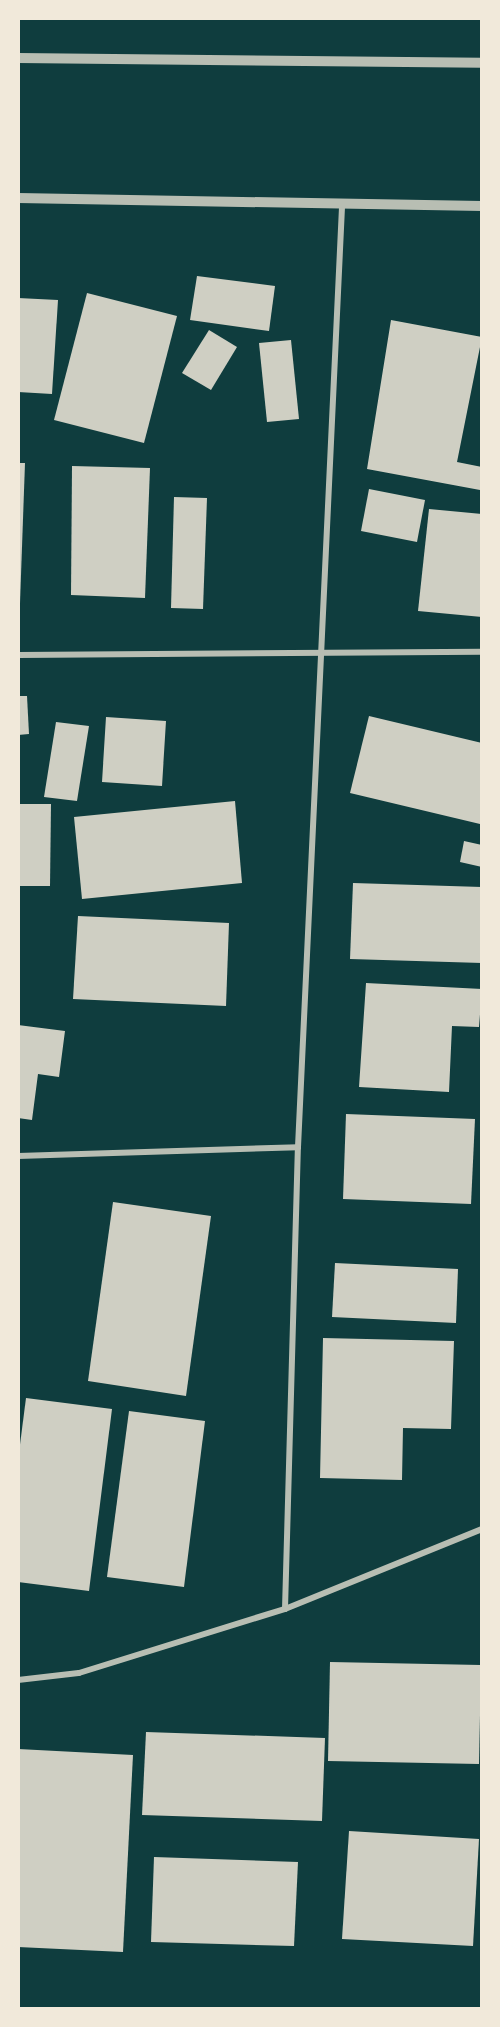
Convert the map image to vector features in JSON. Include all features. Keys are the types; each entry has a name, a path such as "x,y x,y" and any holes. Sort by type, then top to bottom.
{"street":[{"path":"18,58 482,63"},
{"path":"18,198 342,207 482,206"},
{"path":"285,1608 298,1147 319,655 342,207"},
{"path":"18,655 319,655 482,652"},
{"path":"18,1156 298,1147"},
{"path":"18,1680 79,1673 285,1608 482,1529"}],"building":[{"path":"197,276 275,286 269,331 190,320"},
{"path":"87,293 177,316 144,443 54,420"},
{"path":"18,298 58,300 52,394 18,392"},
{"path":"391,320 482,337 457,462 482,467 480,490 367,469"},
{"path":"209,330 237,347 211,390 182,373"},
{"path":"291,340 299,419 267,422 259,343"},
{"path":"18,463 25,463 20,603 18,603"},
{"path":"72,466 150,468 145,598 71,595"},
{"path":"369,489 425,500 417,542 361,531"},
{"path":"174,497 207,498 203,609 171,608"},
{"path":"429,509 482,514 482,617 418,611"},
{"path":"18,696 27,696 29,734 18,735"},
{"path":"369,716 482,743 480,824 350,793"},
{"path":"106,717 166,721 162,786 102,782"},
{"path":"56,722 89,726 77,801 44,797"},
{"path":"235,801 242,883 82,899 74,817"},
{"path":"18,804 51,804 50,886 18,886"},
{"path":"464,841 482,845 482,867 460,862"},
{"path":"353,883 482,887 482,963 350,959"},
{"path":"78,916 229,923 226,1006 73,999"},
{"path":"366,983 482,989 479,1027 452,1026 449,1092 359,1087"},
{"path":"18,1025 65,1031 59,1077 38,1074 32,1120 18,1118"},
{"path":"346,1114 475,1119 471,1204 343,1199"},
{"path":"113,1202 211,1216 186,1396 88,1381"},
{"path":"335,1263 458,1269 456,1323 332,1317"},
{"path":"323,1338 454,1341 451,1429 403,1428 402,1480 320,1478"},
{"path":"26,1398 112,1409 89,1591 18,1582 18,1460"},
{"path":"129,1411 205,1421 184,1587 107,1577"},
{"path":"330,1662 481,1665 479,1764 328,1761"},
{"path":"146,1732 325,1738 322,1821 142,1815"},
{"path":"18,1749 133,1755 123,1952 18,1947"},
{"path":"349,1831 479,1839 473,1946 342,1939"},
{"path":"154,1857 298,1862 294,1946 151,1942"}]}
